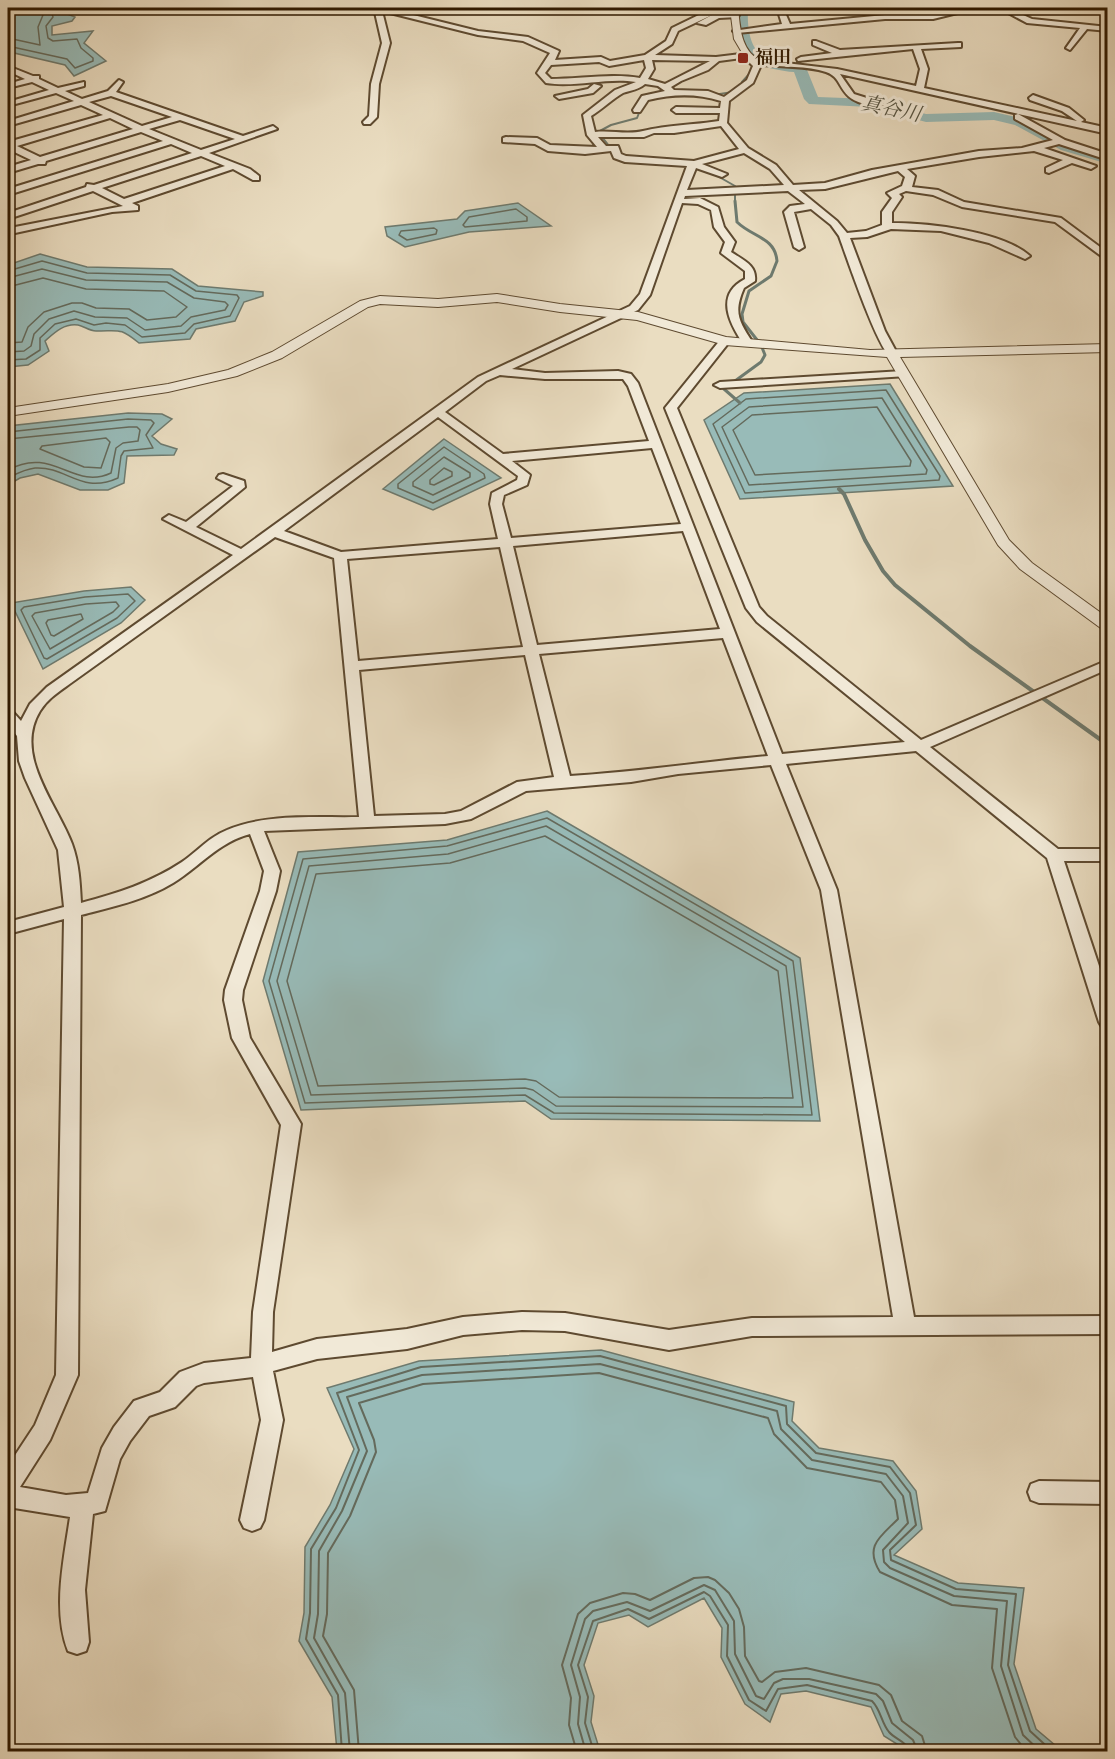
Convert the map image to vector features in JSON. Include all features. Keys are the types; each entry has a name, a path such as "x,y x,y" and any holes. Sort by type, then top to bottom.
{"street":[{"path":"367,122 373,117 375,84 386,43 378,8 478,33 525,39 556,53 541,72 549,81 596,82 625,78 660,84 669,90"},
{"path":"647,57 669,42 675,30 711,12 711,8"},
{"path":"780,8 787,27"},
{"path":"897,8 905,11 912,30"},
{"path":"737,31 907,16 933,17 974,8"},
{"path":"1003,8 1030,21 1107,29"},
{"path":"688,23 706,24 717,15 735,11 737,31 757,65 752,78 725,106 723,123 745,150 773,167 792,189 834,223 844,236 880,331 892,355 1003,542 1014,555 1107,626"},
{"path":"1070,48 1085,27"},
{"path":"816,43 838,53 912,44 958,45"},
{"path":"912,44 924,69 920,89"},
{"path":"780,64 811,57 841,54 838,53"},
{"path":"548,63 602,58 609,63 647,57 755,60 829,70 1107,130"},
{"path":"603,148 591,135 587,115 604,105 618,92 636,87 643,81 646,72 650,69 647,57"},
{"path":"668,57 676,67 687,74"},
{"path":"669,90 674,79 702,70 713,64 716,59"},
{"path":"8,68 141,129 233,166 256,178"},
{"path":"829,70 841,78 848,93 854,98 882,104"},
{"path":"8,86 34,78"},
{"path":"111,93 119,82"},
{"path":"559,96 590,92 597,88 596,82"},
{"path":"8,104 81,84"},
{"path":"637,110 645,98 669,90 708,94 725,106"},
{"path":"8,124 111,93 244,139"},
{"path":"1033,98 1053,103 1076,115 1084,126"},
{"path":"676,110 725,106"},
{"path":"1004,108 1061,141 1107,157"},
{"path":"8,146 111,115"},
{"path":"8,170 180,117"},
{"path":"591,135 644,134 652,130 674,130 723,123"},
{"path":"8,216 89,186 273,129"},
{"path":"681,197 825,186 872,173 979,154 1035,148 1107,130"},
{"path":"506,140 537,141 548,148 597,151 603,148 615,148 617,156 624,159 693,164 723,174"},
{"path":"8,192 171,141"},
{"path":"8,146 75,178"},
{"path":"1035,148 1090,166"},
{"path":"8,1484 33,1451 58,1406 68,1376 72,886 64,845 29,766 24,746 32,712 45,696 497,371 634,308 645,295 690,168 693,164 745,150"},
{"path":"1049,170 1071,160"},
{"path":"123,202 233,166"},
{"path":"901,169 910,176 907,187"},
{"path":"8,229 15,230 112,209 135,208 89,186"},
{"path":"887,226 886,212 897,197 892,193 907,187 935,192 962,204 1058,220 1107,258"},
{"path":"681,197 700,201 715,209 719,227 730,242 726,253 748,267 751,273 750,281 740,286 731,311 748,343"},
{"path":"799,247 789,212 793,208 813,206"},
{"path":"844,236 867,234 887,226 916,226 960,232 995,241 1025,256"},
{"path":"8,412 168,388 232,373 277,355 372,300 430,303 497,298 657,320 725,341 892,355 1107,348"},
{"path":"725,341 671,408 747,596 762,619 1054,855 1107,1022"},
{"path":"497,371 545,376 623,374 634,385 829,890 905,1326"},
{"path":"720,385 903,374"},
{"path":"438,412 524,475 523,482 496,497 563,781"},
{"path":"501,458 657,444"},
{"path":"188,527 239,487 240,484 223,478"},
{"path":"169,519 242,555"},
{"path":"274,532 340,556 688,527"},
{"path":"340,556 367,821"},
{"path":"351,666 728,633"},
{"path":"8,928 130,896 164,881 234,832 290,823 445,819 465,815 522,786 631,777 678,769 919,746 1107,664"},
{"path":"8,715 25,736"},
{"path":"252,1520 272,1420 261,1365 263,1312 291,1124 241,1038 233,1000 234,990 268,891 272,871 255,828"},
{"path":"1054,855 1107,855"},
{"path":"8,1496 66,1506 97,1503 110,1456 122,1434 142,1408 167,1400 188,1379 204,1372 244,1370 317,1349 407,1339 463,1326 522,1321 564,1322 669,1340 752,1327 1107,1325"},
{"path":"1039,1492 1107,1493"},
{"path":"77,1642 72,1617 74,1575 84,1504"}],"water":[{"path":"8,8 52,8 75,17 72,21 52,26 52,35 93,31 84,43 106,61 74,76 65,65 10,52"},
{"path":"518,203 551,226 469,232 405,247 387,236 385,227 457,219 465,211"},
{"path":"40,254 87,267 172,269 198,286 263,292 263,296 244,302 235,321 196,329 190,339 139,343 119,331 93,331 78,325 68,326 60,329 45,341 49,351 28,365 8,367 8,265"},
{"path":"890,384 953,486 740,499 704,420 744,393"},
{"path":"128,413 162,414 172,419 152,436 161,444 177,449 174,455 127,456 124,483 108,490 80,490 38,474 20,478 8,485 8,426"},
{"path":"444,439 501,478 433,510 383,489"},
{"path":"131,587 145,600 121,623 43,669 11,603 84,591"},
{"path":"547,811 800,958 820,1121 551,1119 525,1101 301,1110 263,981 298,852 447,840"},
{"path":"601,1350 794,1402 792,1421 819,1448 893,1461 916,1491 922,1529 894,1555 958,1583 1024,1588 1014,1664 1036,1729 1062,1751 908,1751 884,1736 871,1707 806,1691 781,1694 770,1722 745,1704 721,1657 722,1628 704,1598 648,1627 629,1615 598,1623 584,1665 594,1696 591,1722 600,1751 337,1751 332,1697 299,1641 304,1613 305,1547 330,1505 354,1449 327,1388 419,1361"}],"waterway":[{"name":"真谷川","path":"742,8 743,32 748,49 759,61 767,64 800,68 811,99 814,101 871,103 926,118 994,116 1020,122 1066,147 1108,160"},
{"path":"713,95 733,92 742,87 742,82 751,72"},
{"path":"623,160 613,157 610,147 598,132 611,125 637,118 641,108"},
{"path":"714,174 735,186 735,201"},
{"path":"735,201 737,222 767,242 772,247 777,261 771,276 749,291 742,314 743,322 761,345 765,355 761,362 724,389 740,403"},
{"path":"839,489 844,494 865,540 883,571 895,585 970,646 1108,745"}],"place":[{"name":"福田","path":"743,58"}]}
